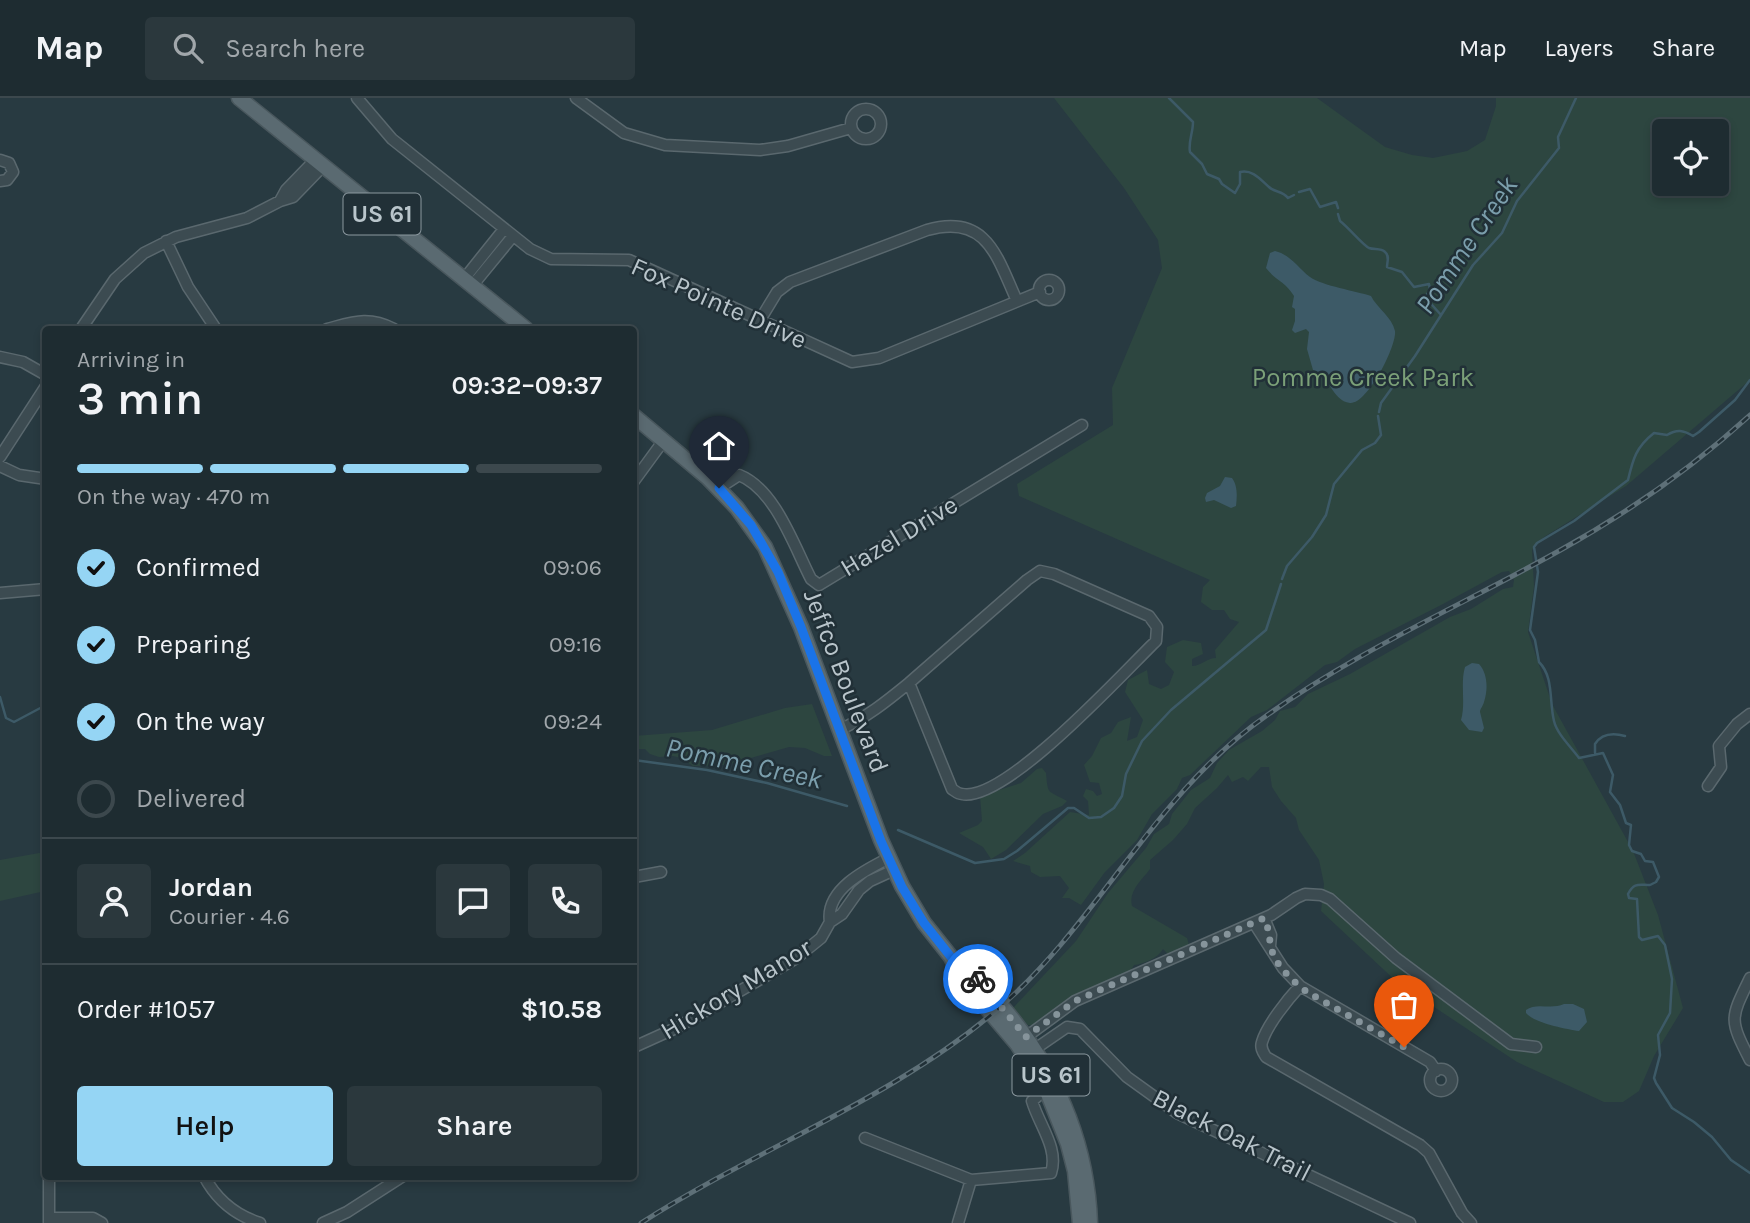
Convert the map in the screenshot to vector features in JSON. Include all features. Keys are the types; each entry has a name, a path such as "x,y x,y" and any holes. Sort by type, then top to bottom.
{"main road":[{"name":"US 61","path":"239,98 522,326"},
{"name":"Jeffco Boulevard","path":"637,418 719,488 751,525 778,572 892,864 924,923 951,957 961,978 1017,1044 1046,1089 1059,1116 1070,1153 1079,1200 1080,1223"},
{"name":"Jeffco Boulevard","path":"951,957 970,970 1031,1043 1060,1094 1078,1141 1089,1199 1090,1223"}],"street":[{"name":"Fox Pointe Drive","path":"357,98 392,139 530,249 551,259 629,260 852,362 879,358 1040,292"},
{"path":"576,98 624,133 665,145 760,150 788,146 852,128"},
{"path":"0,160 9,163 13,172 7,180 0,181"},
{"path":"83,326 121,272 144,253 166,241 247,218 280,201 286,190 320,162"},
{"path":"760,320 772,298 790,282 944,226 969,229 988,242 997,253 1017,301"},
{"path":"468,283 508,232"},
{"path":"166,241 189,289 214,326"},
{"path":"341,326 368,320 388,326"},
{"path":"0,357 23,362 42,373"},
{"path":"0,457 42,392"},
{"name":"Hazel Drive","path":"719,488 739,475 748,479 771,501 811,579 820,585 1082,425"},
{"path":"637,477 664,440"},
{"path":"0,466 19,475 42,478"},
{"path":"839,730 880,707 1040,571 1054,574 1149,616 1157,627 1156,641 1053,741 1027,765 979,792 962,794 952,789 909,683"},
{"path":"0,593 42,589"},
{"path":"1708,786 1721,767 1719,746 1737,724 1750,714"},
{"name":"Hickory Manor","path":"637,1046 676,1028 795,959 813,946 831,922 830,908 846,885 863,871 892,864"},
{"path":"637,876 661,872"},
{"path":"1031,1043 1075,1001 1259,920 1305,894 1330,899 1396,958 1511,1044 1535,1047"},
{"path":"1259,920 1283,968 1300,986 1426,1059 1437,1071"},
{"path":"1750,978 1734,1016 1735,1030 1750,1060"},
{"path":"1300,986 1262,1040 1264,1055 1278,1066 1420,1145 1429,1153 1463,1218 1471,1223"},
{"name":"Black Oak Trail","path":"1031,1043 1060,1030 1075,1027 1080,1029 1127,1077 1177,1113 1410,1223"},
{"path":"865,1138 971,1180 1051,1173 1054,1163 1051,1147 1032,1101 1046,1089"},
{"path":"49,1180 49,1221 93,1218 102,1223"},
{"path":"207,1180 225,1204 247,1221 260,1223"},
{"path":"323,1223 347,1212 396,1180"},
{"path":"958,1223 971,1180"}],"green space":[{"name":"Pomme Creek Park","path":"1054,98 1317,98 1385,147 1433,158 1467,151 1485,140 1496,98 1750,98 1750,380 1626,486 1544,537 1532,550 1534,586 1528,632 1552,704 1633,851 1658,915 1683,1008 1654,1056 1639,1091 1623,1102 1604,1102 1517,1062 1398,983 1321,911 1324,884 1319,860 1299,830 1296,818 1272,787 1269,767 1261,767 1248,781 1243,777 1232,782 1228,775 1195,808 1187,824 1173,840 1150,860 1150,869 1132,895 1132,906 1187,938 1189,945 1168,954 1163,949 1150,960 1134,965 1131,970 1074,995 1035,1025 1028,1025 1012,1009 1076,941 1108,893 1146,848 1154,834 1169,824 1172,814 1191,790 1210,778 1217,763 1229,750 1262,731 1275,720 1280,711 1295,707 1308,694 1350,674 1450,617 1471,609 1503,589 1513,587 1514,580 1509,571 1502,572 1355,649 1337,662 1325,665 1267,710 1251,717 1190,775 1182,778 1177,789 1152,814 1137,840 1105,872 1081,905 1069,898 1062,898 1069,888 1060,876 1040,877 1031,872 1030,866 1013,861 1070,812 1089,815 1088,801 1083,796 1086,789 1097,796 1102,794 1099,783 1090,782 1084,765 1101,738 1111,733 1118,722 1131,717 1127,741 1137,737 1143,720 1125,692 1128,680 1147,670 1149,684 1161,689 1169,685 1174,672 1165,662 1167,647 1183,640 1201,643 1203,654 1192,659 1192,666 1198,665 1216,658 1215,650 1239,622 1230,619 1224,610 1212,610 1201,602 1203,587 1210,580 1019,496 1017,484 1113,425 1112,388 1162,268 1158,240 1124,188"},
{"path":"812,704 832,756 824,756 805,748 789,747 726,765 693,766 681,758 659,757 645,749 637,749 637,736 712,730 785,708"},
{"path":"1042,768 1046,773 1050,791 1067,801 1043,814 1006,850 991,859 983,847 959,833 982,821 980,796 1021,783"},
{"path":"42,853 42,892 0,901 0,860"}],"water":[{"path":"1275,251 1290,259 1316,280 1371,296 1391,321 1395,331 1386,361 1372,385 1357,401 1350,403 1339,398 1323,377 1313,370 1307,349 1309,332 1306,329 1295,333 1292,330 1295,321 1295,309 1292,307 1294,296 1266,268 1270,253"},
{"path":"1225,477 1232,478 1236,488 1236,506 1231,508 1214,500 1206,502 1205,498 1207,493 1220,486"},
{"path":"1472,663 1479,664 1484,672 1487,687 1480,712 1484,728 1482,732 1469,730 1461,720 1465,667"},
{"path":"1573,1004 1584,1009 1587,1022 1579,1031 1543,1023 1526,1013 1526,1010 1534,1007"}],"waterway":[{"path":"1169,98 1193,122 1190,152 1202,164 1207,174 1219,179 1235,193 1240,184 1240,172 1244,171 1256,175 1271,189 1288,198 1294,195"},
{"name":"Pomme Creek","path":"1379,412 1381,403 1415,356 1473,265 1502,233 1517,201 1559,148 1558,137 1576,98"},
{"path":"1299,192 1310,189 1320,207 1336,202 1338,208"},
{"path":"1338,214 1340,221 1366,246 1387,254 1387,267 1402,272 1414,287 1429,284 1430,290 1425,297 1441,315"},
{"path":"1750,380 1735,400 1693,436 1680,431 1667,435 1654,433 1636,454 1628,480 1574,521 1537,543 1534,547 1538,572 1530,630 1535,640 1539,662 1549,682 1554,721 1558,731 1579,758 1603,753 1613,775 1610,792 1620,805 1626,823 1631,825 1629,845 1632,851 1641,854 1645,861 1653,862 1659,877 1650,885 1635,886 1628,894 1629,898 1637,899 1639,937 1642,940 1658,936 1665,945 1672,979 1670,1013 1658,1035 1660,1055 1654,1078 1656,1083 1672,1108 1694,1122 1712,1137 1731,1160 1750,1173"},
{"name":"Pomme Creek","path":"1282,579 1287,566 1312,537 1326,515 1334,484 1362,450 1375,443 1381,435 1378,416"},
{"name":"Pomme Creek","path":"898,830 975,863 1004,859 1068,808 1074,808 1089,818 1101,817 1114,808 1122,796 1126,774 1142,741 1171,710 1266,630 1281,584"},
{"name":"Pomme Creek","path":"0,697 6,718 14,722 42,707"},
{"path":"1595,753 1595,744 1601,738 1613,734 1625,736"},
{"name":"Pomme Creek","path":"637,760 707,770 767,783 847,806"}],"railway":[{"path":"641,1223 915,1069 999,1008 1035,974 1067,937 1191,782 1226,747 1266,716 1372,650 1608,522 1682,472 1750,415"}],"way so far":[{"path":"978,979 1026,1037 1075,1001 1264,918 1271,935 1270,946 1294,981 1307,992 1404,1047"}],"route":[{"path":"719,488 751,525 778,572 881,841 902,887 924,923 951,957 978,979"}]}
